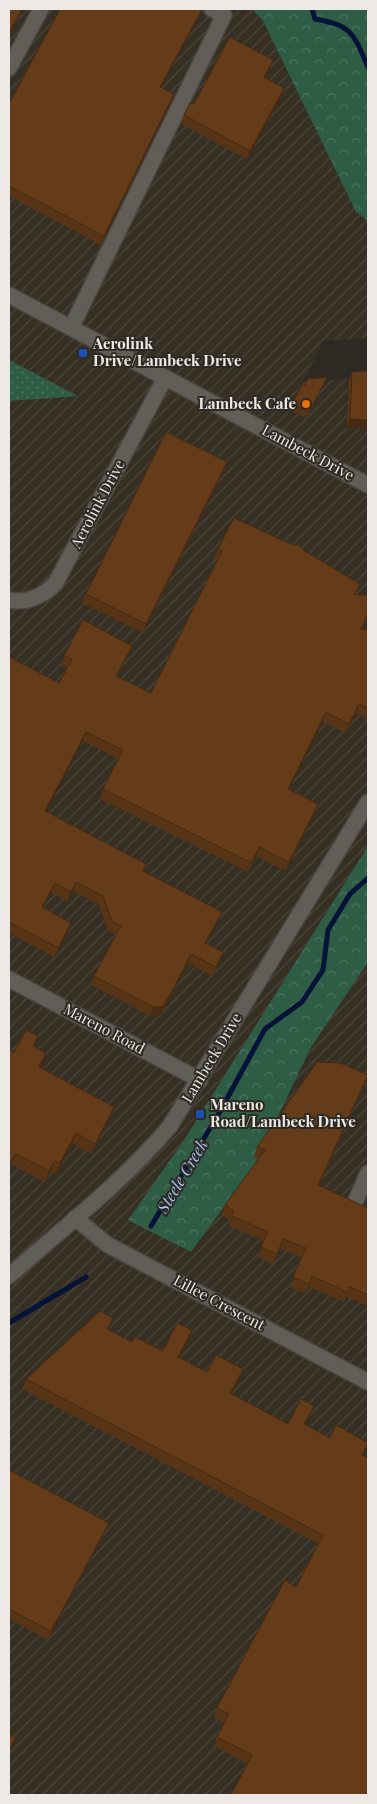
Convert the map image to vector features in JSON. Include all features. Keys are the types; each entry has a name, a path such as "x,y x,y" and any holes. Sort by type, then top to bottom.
{"street":[{"path":"9,68 42,9"},
{"path":"71,328 224,16 212,9"},
{"name":"Lambeck Drive","path":"9,295 368,485"},
{"name":"Aerolink Drive","path":"9,600 26,600 37,597 55,584 165,378"},
{"name":"Lambeck Drive","path":"9,1276 75,1218 155,1143 170,1126 200,1080 368,802"},
{"name":"Mareno Road","path":"9,979 200,1080"},
{"path":"356,1200 368,1173"},
{"name":"Lillee Crescent","path":"75,1218 108,1245 368,1382"}],"shaded area":[{"path":"9,9 252,9 263,21 356,212 368,221 368,338 323,341 303,382 368,377 368,1795 9,1795 9,401 78,396 9,360"}],"green space":[{"path":"252,9 368,9 368,221 356,212 263,21"},
{"path":"9,360 78,396 9,401"},
{"path":"368,846 368,962 310,1049 256,1163 191,1252 128,1220 184,1140"}],"building":[{"path":"9,9 22,9 9,33"},
{"path":"60,9 202,9 160,87 174,94 104,236 9,186 9,104"},
{"path":"230,37 273,60 264,77 284,88 250,151 184,115 190,103 194,104"},
{"path":"368,371 368,420 350,419 352,372"},
{"path":"327,377 309,412 292,404 302,385 304,386 308,379"},
{"path":"166,432 227,462 146,624 86,594"},
{"path":"234,518 293,545 299,545 304,551 360,584 354,595 368,595 368,614 361,629 368,630 368,708 359,704 349,724 326,712 288,789 318,804 289,862 259,847 252,863 103,789 123,750 86,732 45,811 146,864 143,871 222,912 205,943 223,952 216,967 191,954 165,1004 161,1007 153,1007 94,976 121,926 112,921 103,896 76,882 71,892 55,883 42,907 71,923 58,948 9,922 9,657 59,683 72,659 64,656 83,620 132,646 116,676 151,693 222,551 218,549"},
{"path":"26,1030 38,1036 33,1046 46,1053 39,1067 114,1107 95,1144 76,1133 60,1163 54,1161 49,1171 15,1154 9,1165 9,1050 14,1053"},
{"path":"317,1062 340,1063 368,1075 318,1185 368,1208 368,1295 350,1287 347,1292 312,1276 309,1284 293,1277 306,1248 283,1239 277,1254 261,1247 268,1232 232,1216 234,1211 225,1205 265,1150 257,1147"},
{"path":"100,1311 113,1318 107,1329 132,1342 135,1337 163,1351 177,1323 192,1330 178,1357 207,1372 216,1355 243,1369 230,1393 288,1424 301,1399 314,1406 304,1424 330,1438 336,1425 368,1443 362,1455 368,1458 368,1795 231,1795 252,1755 217,1737 229,1714 217,1708 285,1580 296,1587 323,1535 26,1379"},
{"path":"9,1470 109,1523 51,1631 9,1609"},
{"path":"9,1735 15,1738 9,1750"}],"waterway":[{"name":"Steele Creek","path":"312,9 315,19 328,21 345,28 350,33 355,39 368,67"},
{"name":"Steele Creek","path":"151,1226 218,1115 265,1029 302,1002 323,970 328,930 350,894 368,878"},
{"name":"Steele Creek","path":"9,1323 86,1277"}],"place":[{"name":"Aerolink Drive/Lambeck Drive","path":"83,353"},
{"name":"Lambeck Cafe","path":"306,404"},
{"name":"Mareno Road/Lambeck Drive","path":"200,1114"}]}
